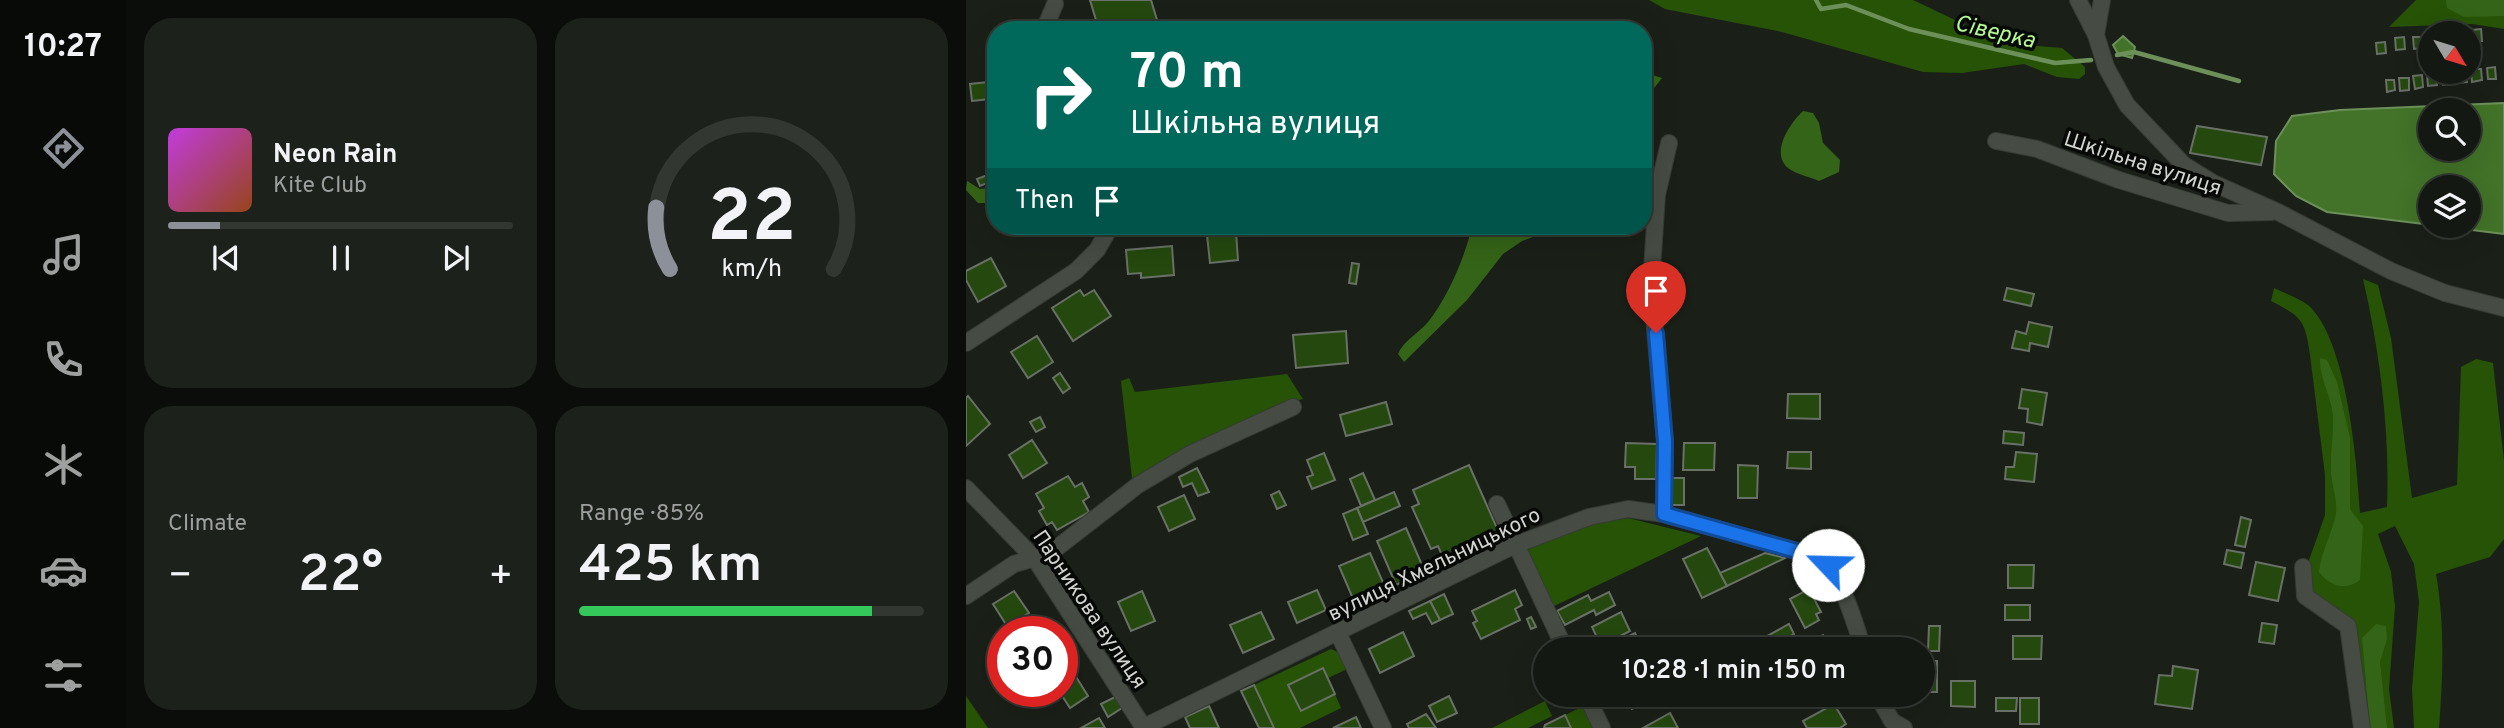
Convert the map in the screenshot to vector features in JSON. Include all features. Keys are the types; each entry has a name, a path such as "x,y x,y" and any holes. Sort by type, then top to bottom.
{"street":[{"path":"2078,0 2096,34"},
{"name":"Шкільна вулиця","path":"2102,0 2096,34 2106,67 2118,90 2163,146 2184,165 2213,183 2278,212 2402,275 2445,293 2504,309"},
{"path":"1048,21 1055,4"},
{"name":"Шкільна вулиця","path":"1996,141 2037,149 2119,180 2228,213 2278,212"},
{"path":"1664,514 1665,442 1651,284 1657,195 1669,143"},
{"path":"966,343 1076,271 1097,250 1106,235"},
{"path":"966,596 1014,564 1049,554 1138,485 1190,454 1293,407"},
{"name":"Парникова вулиця","path":"966,488 1035,559 1144,727"},
{"path":"1497,504 1559,637"},
{"name":"вулиця Хмельницького","path":"1144,727 1515,545 1589,517 1628,509 1664,514 1818,557 1828,565 1859,637"},
{"path":"2303,567 2302,584 2305,596 2348,626 2362,728"},
{"path":"1338,633 1383,728"},
{"path":"1592,707 1602,728"},
{"path":"1884,707 1892,721 1904,728"}],"shaded area":[{"path":"1649,0 1913,0 1974,29 1998,35 2016,44 2062,48 2085,67 2085,74 2079,79 2057,77 2024,64 1962,73 1923,72 1782,32 1665,9"},
{"path":"2416,0 2504,0 2504,29 2482,26 2482,21 2418,21 2418,26 2389,27"},
{"path":"2446,0 2504,0 2504,16 2464,17 2447,8"},
{"path":"2123,36 2135,47 2132,58 2118,54 2113,45"},
{"path":"1652,75 1662,78 1652,91"},
{"path":"2504,103 2504,234 2481,231 2481,175 2418,175 2418,223 2327,212 2296,196 2274,174 2276,141 2292,116 2340,110 2418,107 2418,161 2481,161 2481,104"},
{"path":"1803,111 1813,113 1819,123 1823,143 1840,160 1839,172 1819,181 1791,170 1781,157 1783,140"},
{"path":"967,181 980,189 987,188 987,203 978,203 966,190"},
{"path":"1469,235 1538,235 1522,241 1503,254 1467,300 1404,362 1398,354 1428,322 1442,301"},
{"path":"2363,279 2378,285 2391,338 2412,498 2457,485 2461,367 2476,359 2493,363 2504,461 2504,539 2490,557 2436,574 2442,651 2439,728 2414,728 2412,689 2419,602 2414,564 2395,526 2378,534 2391,572 2395,606 2389,689 2394,728 2366,728 2355,633 2310,593 2308,563 2325,515 2325,475 2310,355 2304,327 2300,321 2271,301 2274,288 2308,305 2321,322 2332,345 2348,403 2360,513 2387,507 2387,450 2382,392"},
{"path":"2320,358 2327,360 2337,382 2350,438 2350,509 2363,526 2360,580 2349,586 2332,583 2319,572 2336,514 2331,470 2333,416 2321,373"},
{"path":"1287,374 1303,399 1291,402 1128,490 1132,478 1121,381 1129,378 1135,392"},
{"path":"1628,518 1701,536 1552,607 1527,553 1530,546 1590,524"},
{"path":"2376,624 2386,626 2387,639 2380,662 2387,728 2370,728 2362,638"},
{"path":"1331,649 1340,653 1347,669 1328,678 1323,668 1288,685 1301,711 1335,694 1341,708 1300,728 1274,728 1254,685"},
{"path":"966,696 988,728 966,728"},
{"path":"1533,707 1548,707 1552,716 1528,728 1492,728"},
{"path":"1584,707 1594,728 1571,728 1565,715"}],"building":[{"path":"1090,0 1151,0 1157,21 1096,21"},
{"path":"2404,37 2405,49 2396,50 2395,38"},
{"path":"2413,37 2418,37 2418,48 2414,49"},
{"path":"2385,42 2386,53 2377,54 2376,43"},
{"path":"2495,67 2496,79 2488,79 2487,68"},
{"path":"2418,75 2418,84 2423,84 2423,87 2415,89 2413,76"},
{"path":"2399,78 2409,78 2409,90 2400,91"},
{"path":"2386,80 2394,80 2395,90 2387,92"},
{"path":"987,82 987,99 972,101 970,84"},
{"path":"2197,126 2267,137 2261,165 2190,153"},
{"path":"987,175 987,183 980,186 977,179"},
{"path":"1207,235 1236,235 1238,260 1210,263"},
{"path":"1172,246 1174,275 1141,278 1141,273 1128,274 1126,250"},
{"path":"991,258 1006,286 978,302 966,280 966,271"},
{"path":"1352,263 1359,264 1356,284 1349,283"},
{"path":"2007,288 2034,294 2031,306 2004,300"},
{"path":"1080,290 1084,296 1094,290 1111,316 1073,341 1052,308"},
{"path":"2029,322 2052,327 2048,347 2030,343 2029,351 2012,348 2016,331 2026,334"},
{"path":"1346,331 1348,363 1296,368 1293,335"},
{"path":"1037,336 1053,362 1028,378 1011,352"},
{"path":"1060,373 1070,388 1063,393 1053,378"},
{"path":"2022,389 2047,393 2042,425 2027,422 2028,409 2019,408"},
{"path":"1788,394 1820,394 1820,419 1787,418"},
{"path":"968,396 990,424 966,446 966,398"},
{"path":"1386,402 1392,424 1346,436 1340,415"},
{"path":"1040,417 1045,427 1036,432 1030,422"},
{"path":"2004,431 2024,433 2023,445 2003,443"},
{"path":"1032,440 1047,463 1023,478 1009,455"},
{"path":"1626,443 1657,444 1656,479 1635,479 1635,467 1625,467"},
{"path":"1684,443 1715,443 1714,470 1683,470"},
{"path":"1788,452 1811,452 1811,469 1787,468"},
{"path":"2016,452 2037,454 2034,482 2005,479 2006,467 2014,467"},
{"path":"1324,453 1335,480 1312,489 1307,477 1313,475 1307,460"},
{"path":"1469,465 1504,544 1448,569 1438,546 1431,549 1412,507 1419,504 1413,490"},
{"path":"1738,465 1758,466 1757,498 1738,498"},
{"path":"1197,468 1209,492 1198,496 1192,483 1183,487 1179,477"},
{"path":"1363,473 1375,500 1361,506 1350,479"},
{"path":"1068,476 1075,487 1082,483 1089,497 1083,501 1089,512 1057,530 1052,522 1047,525 1039,511 1044,508 1036,494"},
{"path":"1672,478 1684,478 1684,505 1671,505"},
{"path":"1279,491 1286,505 1277,509 1271,495"},
{"path":"1394,492 1400,506 1363,522 1357,508"},
{"path":"1184,495 1195,519 1169,531 1158,507"},
{"path":"1357,508 1368,534 1353,540 1343,514"},
{"path":"2241,517 2251,520 2245,547 2235,545"},
{"path":"1406,528 1425,572 1396,585 1377,541"},
{"path":"1707,548 1727,586 1702,598 1683,559"},
{"path":"2227,550 2244,553 2241,568 2224,564"},
{"path":"1370,553 1385,587 1354,601 1339,566"},
{"path":"1765,553 1785,558 1727,586 1720,573"},
{"path":"2256,562 2285,568 2278,601 2249,595"},
{"path":"2008,565 2034,565 2033,588 2008,588"},
{"path":"1809,589 1821,612 1816,614 1819,620 1805,628 1790,599"},
{"path":"1317,590 1326,610 1297,623 1288,602"},
{"path":"1515,590 1522,605 1515,609 1520,620 1481,639 1473,623 1477,621 1472,611"},
{"path":"1014,591 1029,613 1024,616 1001,616 993,604"},
{"path":"1142,591 1155,621 1131,631 1118,602"},
{"path":"1609,592 1615,605 1596,615 1594,610 1565,625 1557,611 1588,595 1591,601"},
{"path":"1444,594 1453,614 1440,620 1430,601"},
{"path":"1430,601 1440,620 1432,624 1426,613 1413,619 1409,611"},
{"path":"2005,605 2030,605 2030,620 2005,620"},
{"path":"1261,612 1274,639 1243,653 1230,625"},
{"path":"1621,612 1630,631 1618,637 1597,637 1592,627"},
{"path":"1531,617 1536,627 1531,629 1527,619"},
{"path":"2262,623 2277,625 2274,644 2259,642"},
{"path":"1789,624 1794,634 1789,637 1766,637"},
{"path":"1929,626 1940,626 1939,651 1935,651 1935,637 1929,637"},
{"path":"1403,632 1414,656 1380,673 1369,649"},
{"path":"2013,636 2042,636 2041,659 2013,659"},
{"path":"1935,661 1937,661 1935,692"},
{"path":"2173,666 2198,670 2192,709 2155,704 2159,675 2172,676"},
{"path":"1323,668 1335,694 1301,711 1288,685"},
{"path":"1078,680 1088,696 1078,703"},
{"path":"1951,681 1975,681 1975,707 1951,706"},
{"path":"1254,685 1274,728 1259,728 1241,691"},
{"path":"1449,696 1457,713 1437,722 1429,706"},
{"path":"1115,697 1122,708 1108,717 1101,704"},
{"path":"1996,698 2017,698 2016,711 1996,711"},
{"path":"2020,698 2039,698 2039,724 2020,724"},
{"path":"1209,706 1219,728 1190,728 1185,717"},
{"path":"1829,707 1836,707 1846,724 1840,728 1807,728 1803,721"},
{"path":"1670,713 1678,728 1643,728"},
{"path":"1426,714 1436,728 1409,728 1407,724"},
{"path":"1565,715 1571,728 1544,728 1545,725"},
{"path":"1356,717 1361,728 1333,728"},
{"path":"1099,718 1105,728 1081,728"}],"waterway":[{"name":"Сіверка","path":"1816,0 1821,9 1846,5 1909,29 2055,63 2091,60"},
{"name":"Сіверка","path":"2117,55 2134,52 2239,81"}],"route":[{"path":"1656,333 1665,442 1664,514 1818,557 1828,565"}]}
